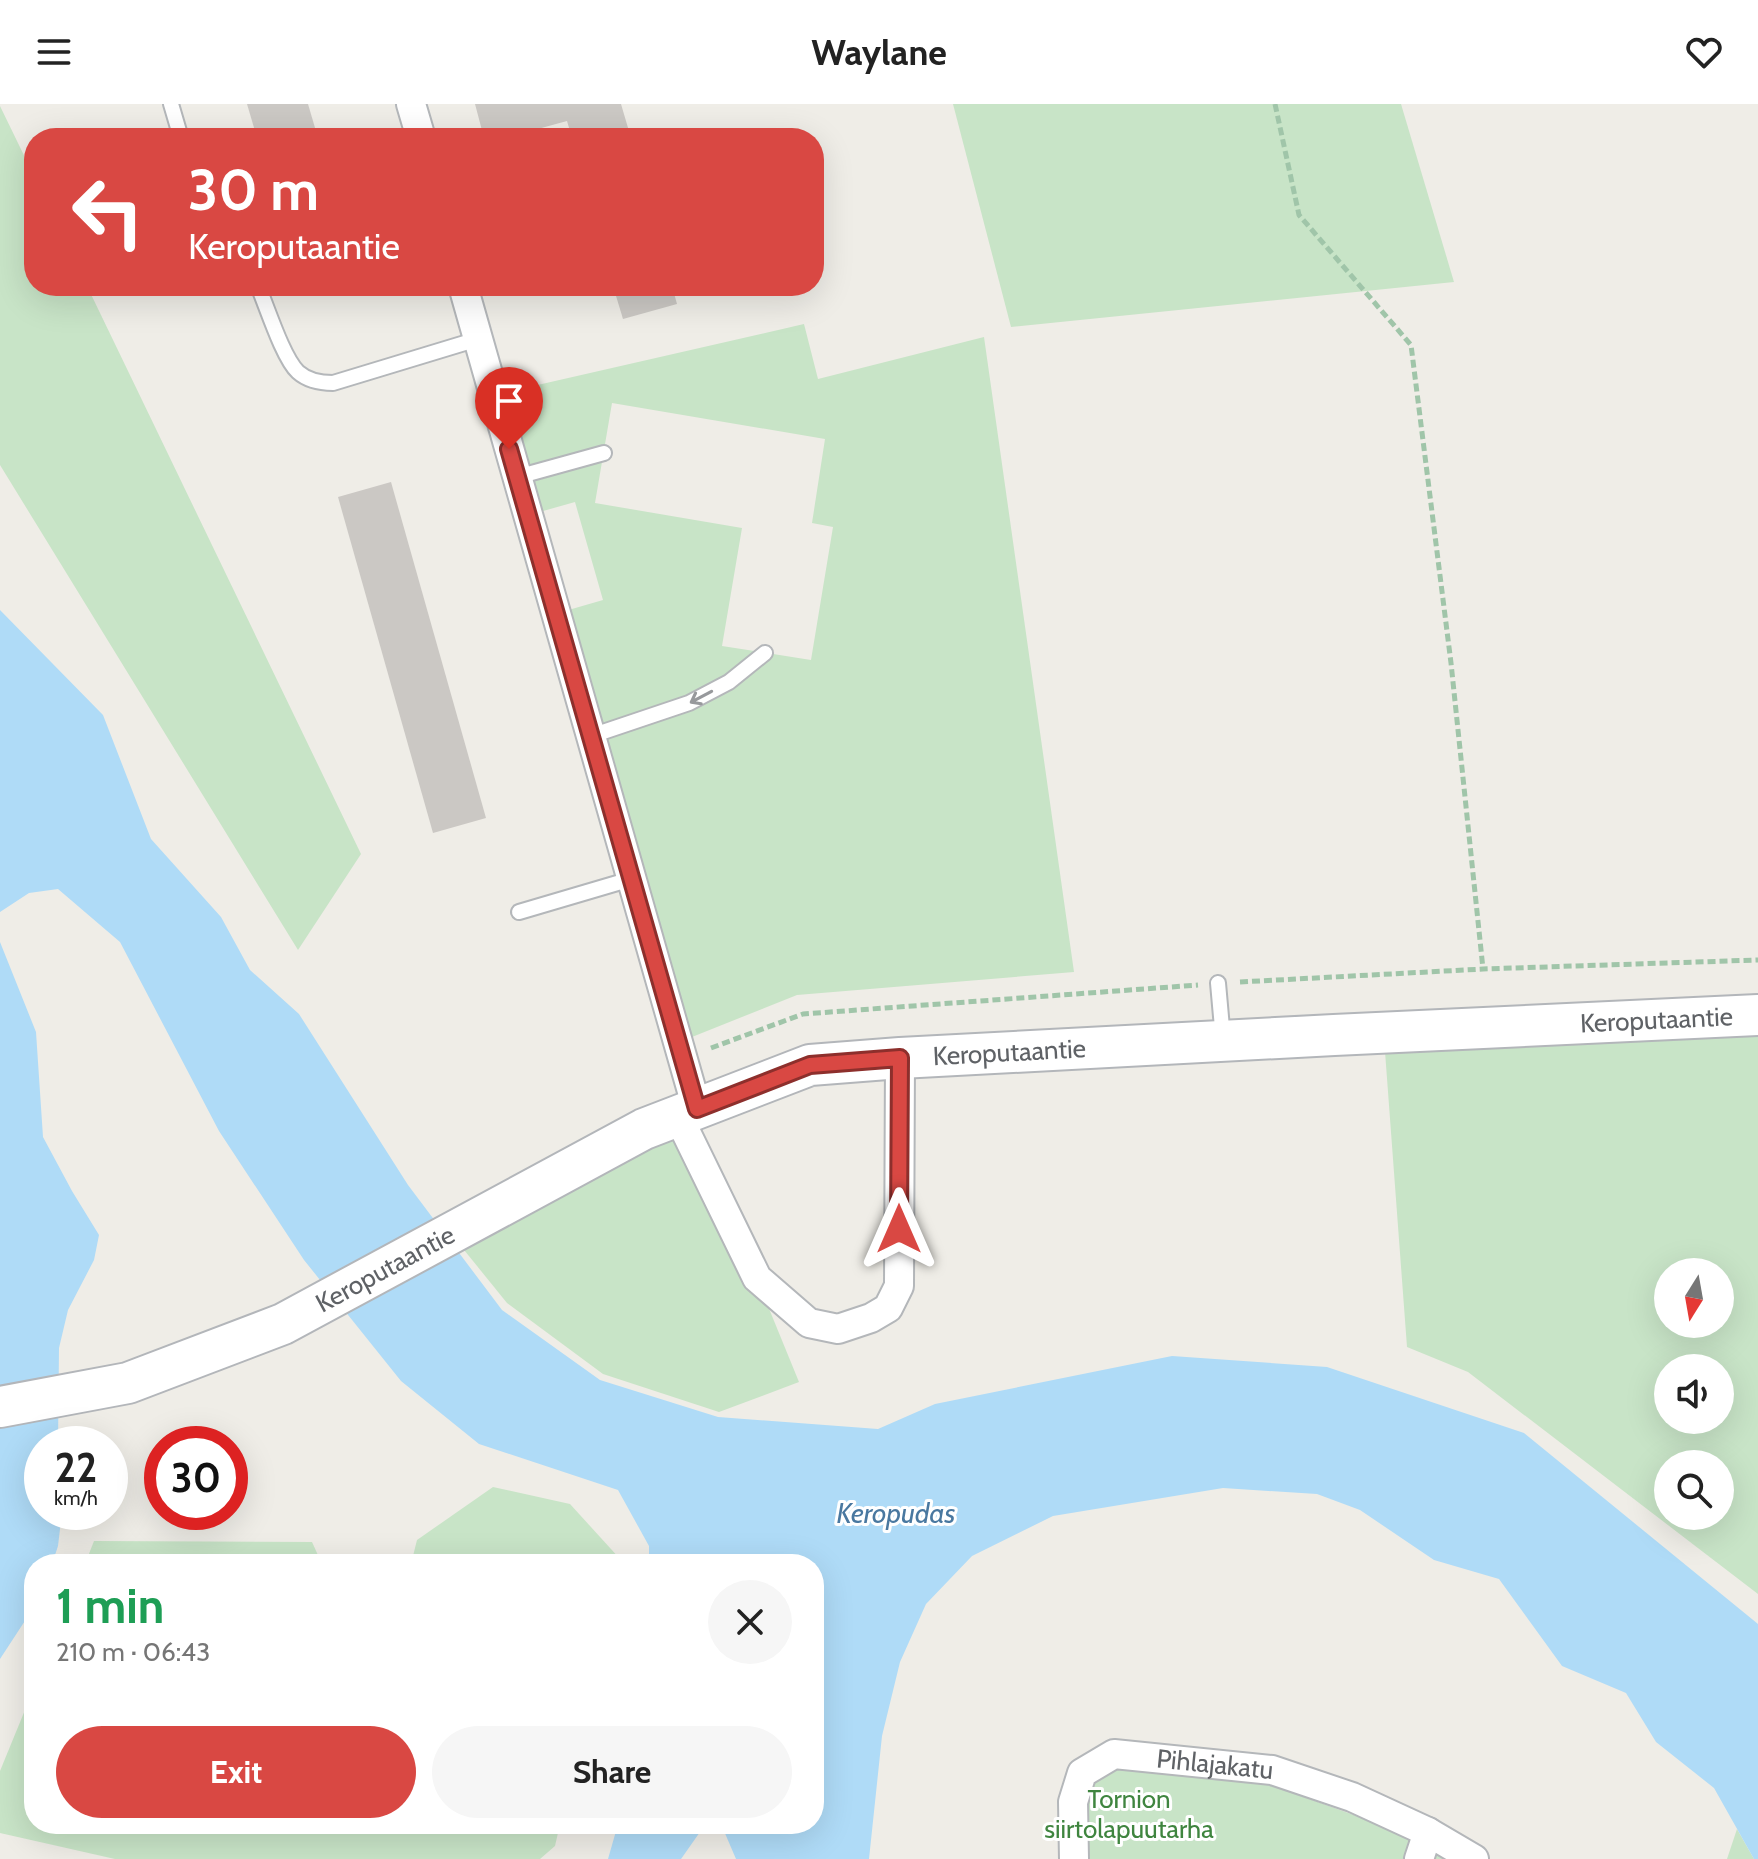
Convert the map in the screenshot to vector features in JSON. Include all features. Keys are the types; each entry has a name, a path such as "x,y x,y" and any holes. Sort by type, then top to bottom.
{"street":[{"path":"411,104 418,128"},
{"path":"466,296 631,879 687,1113 757,1278 809,1323 838,1329 871,1318 888,1308 899,1286 900,1058"},
{"name":"Keroputaantie","path":"0,1407 128,1383 283,1324 644,1129 810,1065 900,1058 1223,1050 1758,1015"},
{"name":"Pihlajakatu","path":"1074,1859 1073,1802 1082,1773 1114,1754 1272,1770 1352,1797 1428,1832 1474,1859"},
{"path":"1419,1859 1428,1832"}],"lane":[{"path":"171,104 178,128"},
{"path":"262,296 290,362 298,373 320,383 333,383 478,339"},
{"path":"517,477 604,453"},
{"path":"591,736 689,703 729,682 765,653"},
{"path":"519,912 631,879"},
{"path":"1218,983 1223,1050"}],"path":[{"path":"1275,104 1299,215 1411,345 1451,663 1483,969"}],"green space":[{"path":"953,104 1401,104 1454,282 1011,327"},
{"path":"0,106 24,155 24,296 92,296 361,854 298,950 0,465"},
{"path":"804,324 818,379 984,337 1074,972 797,995 692,1037 565,611 603,600 575,502 536,513 503,393","holes":["612,403 825,439 812,523 833,527 811,660 722,646 742,528 595,503"]},
{"path":"1758,1027 1758,1594 1674,1530 1734,1530 1734,1450 1654,1450 1654,1514 1468,1372 1407,1347 1384,1038"},
{"path":"694,1125 799,1382 719,1412 603,1374 507,1303 456,1240"},
{"path":"493,1487 570,1504 616,1554 414,1554 417,1540"},
{"path":"94,1541 312,1542 317,1554 89,1554"},
{"path":"24,1712 24,1834 558,1834 555,1846 540,1859 115,1859 0,1833 0,1771"},
{"name":"Tornion siirtolapuutarha","path":"1120,1768 1268,1784 1409,1835 1451,1859 1083,1859 1082,1804 1094,1782"},
{"path":"1737,1829 1754,1859 1727,1859"}],"water":[{"name":"Keropudas","path":"0,610 103,715 151,839 221,917 250,970 299,1014 408,1185 502,1310 600,1380 718,1417 878,1429 935,1404 1172,1356 1327,1367 1524,1433 1758,1624 1758,1859 1754,1859 1714,1788 1656,1742 1626,1693 1562,1666 1499,1579 1434,1560 1360,1510 1317,1494 1223,1488 1053,1516 972,1556 926,1604 900,1662 882,1736 869,1859 736,1859 725,1834 824,1834 824,1554 649,1554 649,1546 618,1490 479,1444 401,1381 304,1260 219,1131 120,942 58,889 29,893 0,912"},
{"path":"0,942 36,1032 43,1137 99,1235 94,1260 68,1310 59,1348 58,1426 24,1426 24,1530 60,1530 55,1554 24,1554 24,1622 0,1659"},
{"path":"615,1834 699,1834 681,1859 608,1859"}],"building":[{"path":"247,104 308,104 315,128 254,128"},
{"path":"475,104 621,104 628,128 569,128 567,121 541,128 481,128"},
{"path":"616,296 675,296 677,304 623,319"},
{"path":"391,482 486,818 433,833 338,497"}],"route":[{"path":"509,449 697,1109 810,1065 900,1058 899,1229"}]}
